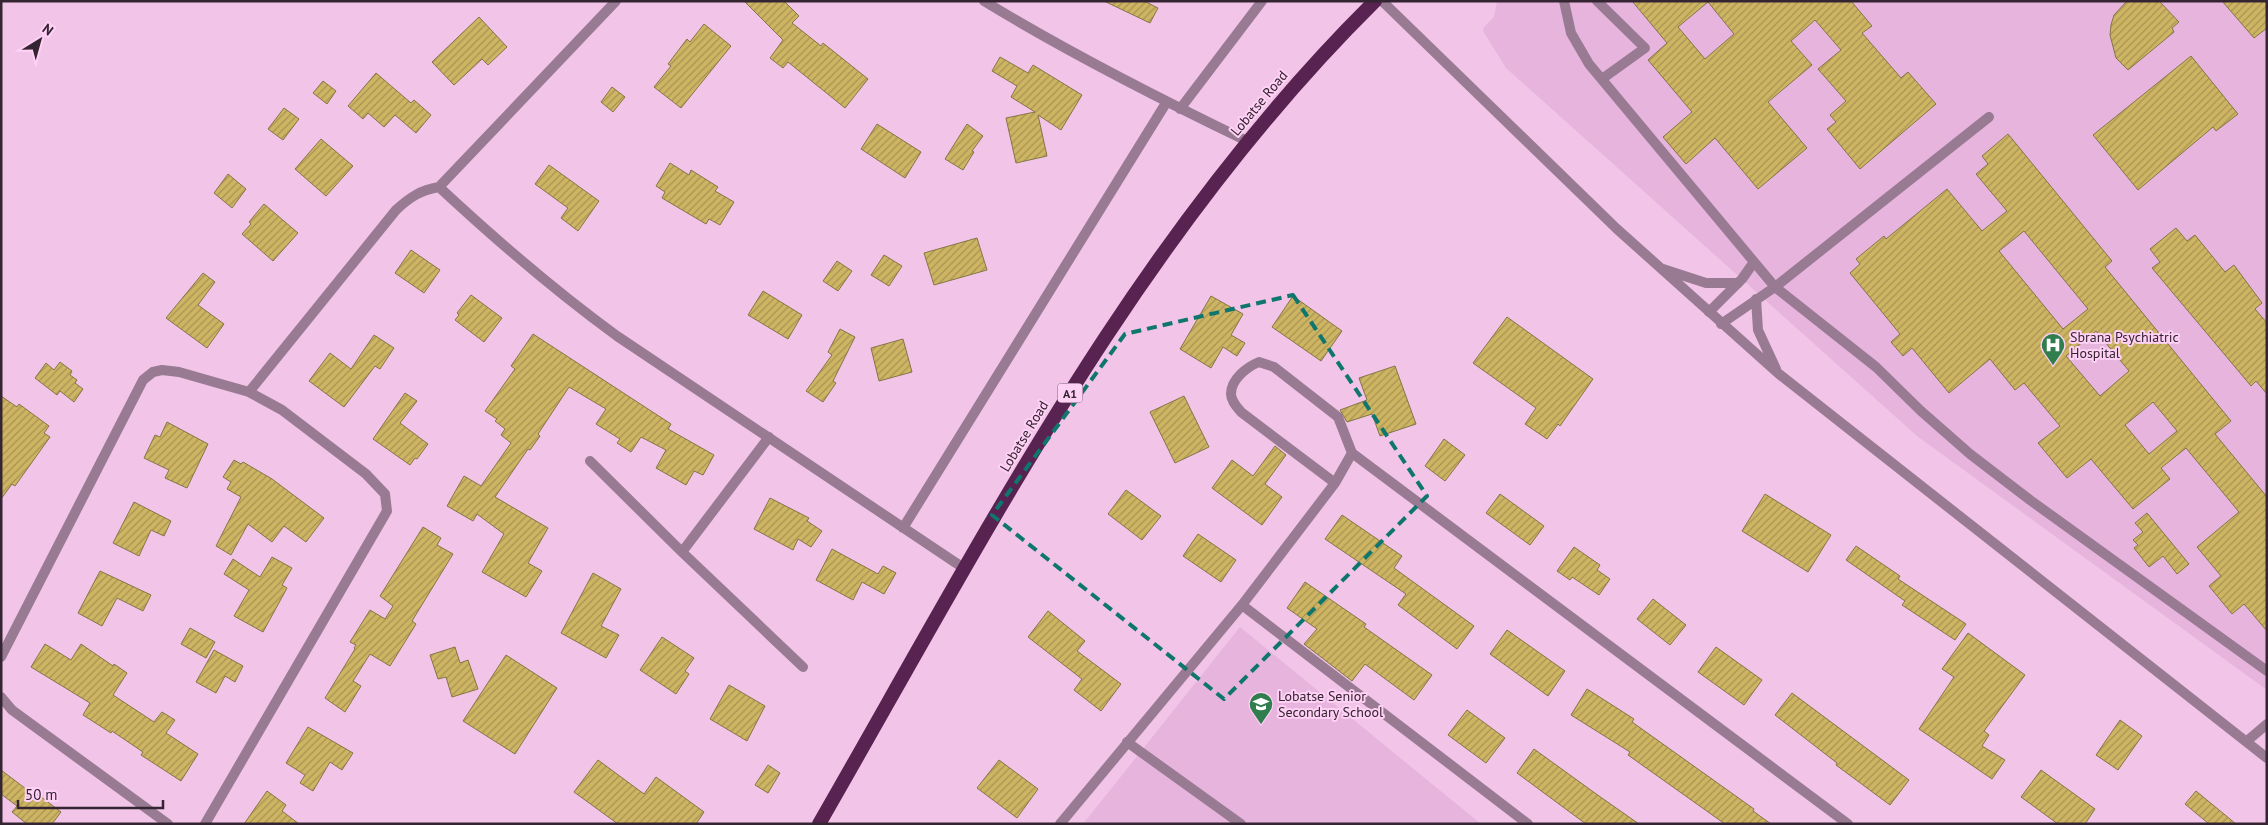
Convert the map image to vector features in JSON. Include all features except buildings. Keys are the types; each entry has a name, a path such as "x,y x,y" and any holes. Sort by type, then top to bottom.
{"highway":[{"name":"Lobatse Road","path":"819,824 1036,447 1105,337 1164,250 1247,141 1310,67 1375,1"}],"street":[{"path":"249,392 396,210 408,198 424,190 439,187 616,1"},
{"path":"984,1 1031,30 1166,103 1247,141"},
{"path":"1180,109 1262,1"},
{"path":"1382,1 1570,184 1721,324 1779,374 2248,741 2267,758"},
{"path":"1564,1 1571,33 1579,49 1775,287 1876,367 1921,411 1970,454 2030,500 2267,671"},
{"path":"1597,1 1645,48 1602,79"},
{"path":"903,528 1166,103"},
{"path":"1721,324 1775,287 1988,117"},
{"path":"439,187 502,246 571,302 662,367 966,569"},
{"path":"1708,312 1738,283 1754,262"},
{"path":"1658,266 1692,280 1738,283"},
{"path":"1756,299 1758,330 1779,374"},
{"path":"1335,483 1241,412 1233,402 1231,393 1236,381 1247,367 1259,362 1268,364 1338,417 1352,453 1848,824"},
{"path":"1,657 143,380 153,372 162,370 179,372 249,392 282,410 366,474 385,494 387,511 205,824"},
{"path":"682,552 769,437"},
{"path":"1060,824 1242,605 1335,483 1352,453"},
{"path":"590,461 803,667"},
{"path":"1242,605 1528,824"},
{"path":"1,697 12,710 168,824"},
{"path":"2248,741 2267,724"},
{"path":"1127,742 1241,824"}],"highlighted area":[{"path":"1293,295 1427,496 1224,699 992,515 1125,334"}],"shaded area":[{"name":"Sbrana Psychiatric Hospital","path":"1497,1 2267,1 2267,690 1917,436 1506,68 1483,31 1484,27 1494,17"},
{"name":"Lobatse Senior Secondary School","path":"1240,627 1481,824 1083,824"}],"place":[{"name":"Sbrana Psychiatric Hospital","path":"2053,366"},
{"name":"Lobatse Senior Secondary School","path":"1261,725"}]}
